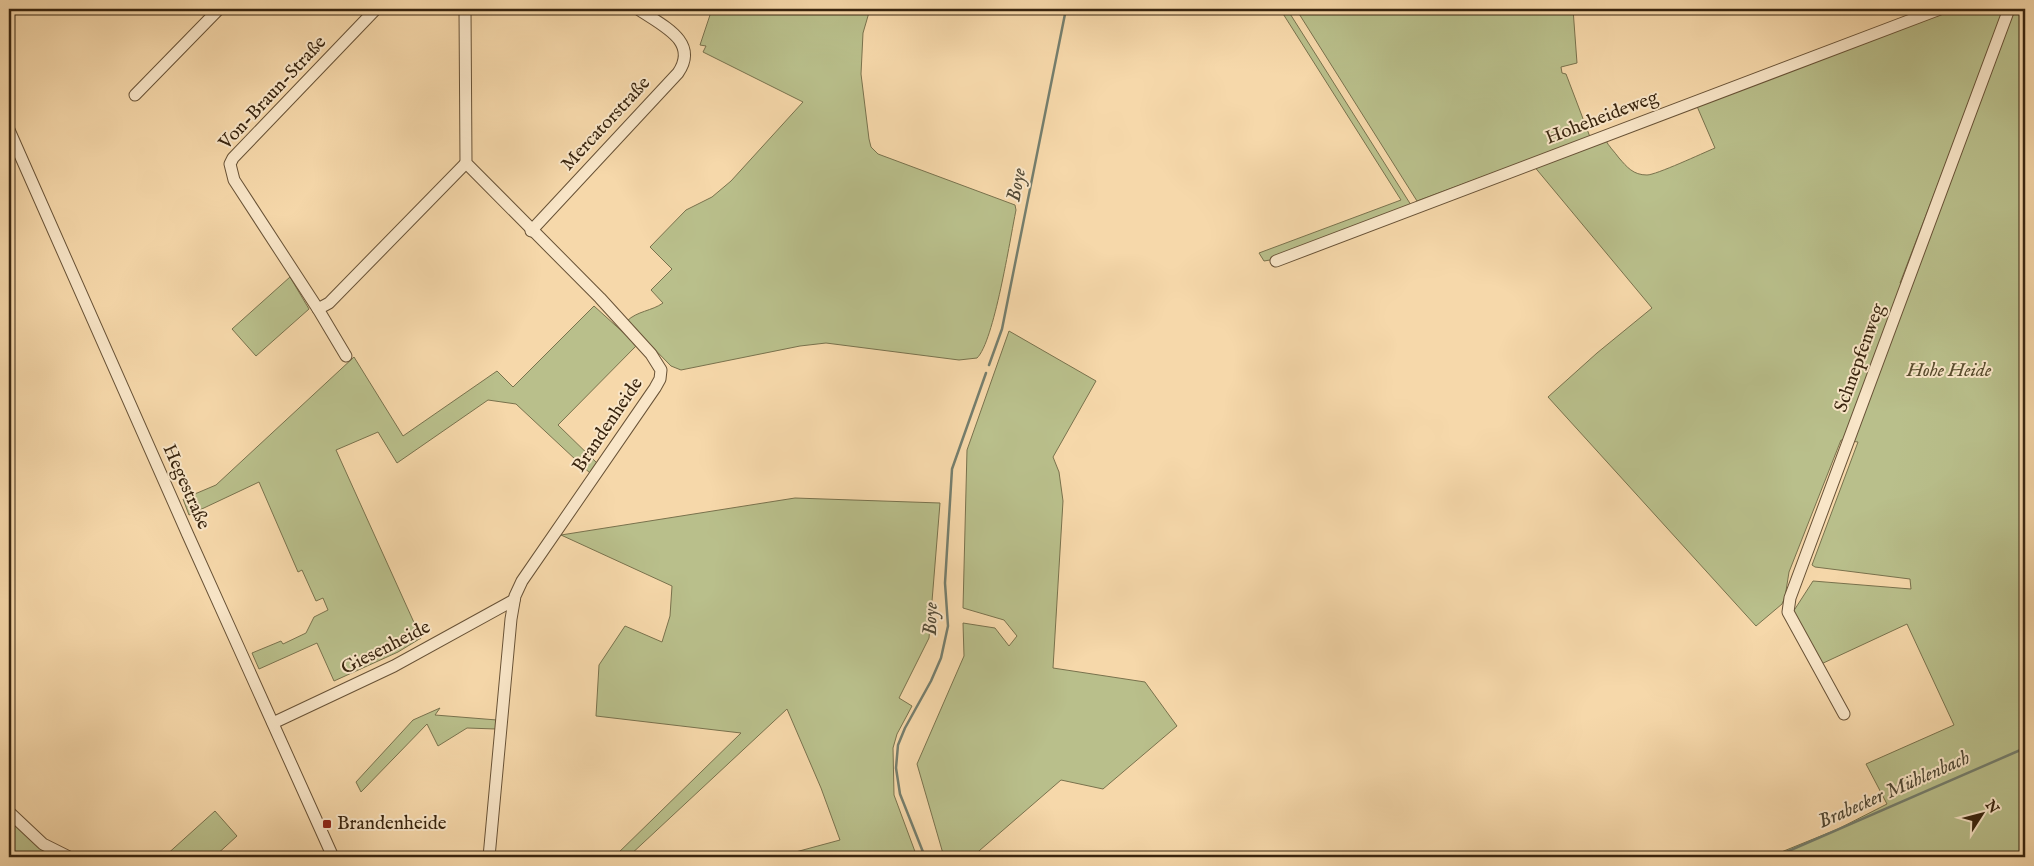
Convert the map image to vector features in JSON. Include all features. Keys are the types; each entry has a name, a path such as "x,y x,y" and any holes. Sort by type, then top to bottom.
{"street":[{"path":"135,95 219,9"},
{"name":"Von-Braun-Straße","path":"346,356 234,180 230,164 233,158 376,9"},
{"path":"318,310 329,303 466,163 465,9"},
{"name":"Mercatorstraße","path":"531,231 678,73 684,63 686,56 683,44 676,36 638,9"},
{"name":"Hoheheideweg","path":"1276,261 1940,9"},
{"name":"Schnepfenweg","path":"1844,714 1800,638 1788,612 1790,598 2009,9"},
{"name":"Hegestraße","path":"9,130 333,857"},
{"name":"Brandenheide","path":"466,163 531,231 600,298 652,354 661,370 660,379 655,388 522,581 514,600 510,619 489,857"},
{"name":"Giesenheide","path":"273,723 394,666 514,600"},
{"path":"9,812 43,844 70,857"}],"green space":[{"path":"706,9 870,9 863,33 861,74 871,147 878,154 1015,205 1016,210 1006,265 995,312 983,348 977,358 959,360 826,343 800,346 681,370 671,366 627,321 635,315 663,303 651,290 672,269 650,247 686,210 712,197 731,181 803,102 703,52 706,46 700,45 711,12"},
{"path":"1280,9 1287,9 1411,205 1264,261 1259,253 1401,200"},
{"path":"1296,9 1573,9 1577,63 1561,67 1562,73 1566,74 1590,137 1417,201"},
{"name":"Hohe Heide","path":"1947,9 2005,9 1900,283 1913,279 2014,9 2025,9 2025,857 1769,857 1838,829 1887,804 1866,764 1954,725 1907,624 1819,665 1793,612 1813,581 1911,589 1910,579 1815,567 1812,565 1858,442 1841,440 1789,572 1782,604 1756,626 1548,397 1597,353 1652,308 1533,165 1605,139 1619,158 1634,172 1647,175 1660,171 1715,148 1696,104"},
{"path":"290,277 309,309 256,356 232,329"},
{"path":"594,306 637,345 558,425 598,464 591,474 516,404 488,400 397,463 378,432 336,450 421,638 398,652 334,681 317,643 259,669 252,653 281,641 283,644 306,633 314,617 328,610 323,598 316,601 302,570 298,572 259,482 189,515 183,499 216,485 354,357 403,436 497,371 513,387"},
{"path":"1009,331 1096,381 1053,457 1059,472 1063,501 1053,668 1145,682 1177,726 1103,789 1061,780 972,857 944,857 917,764 964,656 963,623 995,628 1009,646 1017,636 1004,620 963,608 967,450"},
{"path":"795,498 940,503 929,638 899,698 912,706 897,734 893,748 894,795 917,857 777,857 840,840 821,788 787,709 628,857 614,857 741,733 596,716 599,665 625,626 662,642 670,616 672,586 561,535"},
{"path":"440,708 435,715 497,720 496,729 467,728 438,746 427,724 361,792 356,782 413,720"},
{"path":"215,811 237,836 214,857 164,857"},
{"path":"9,817 61,857 9,857"}],"waterway":[{"name":"Boye","path":"989,365 1002,329 1066,9"},
{"name":"Boye","path":"925,857 900,794 896,768 898,745 941,658 948,626 945,583 952,469 986,373"},
{"name":"Brabecker Mühlenbach","path":"1775,857 2025,748"},
{"path":"2015,857 2025,851"}],"place":[{"name":"Brandenheide","path":"327,824"}]}
